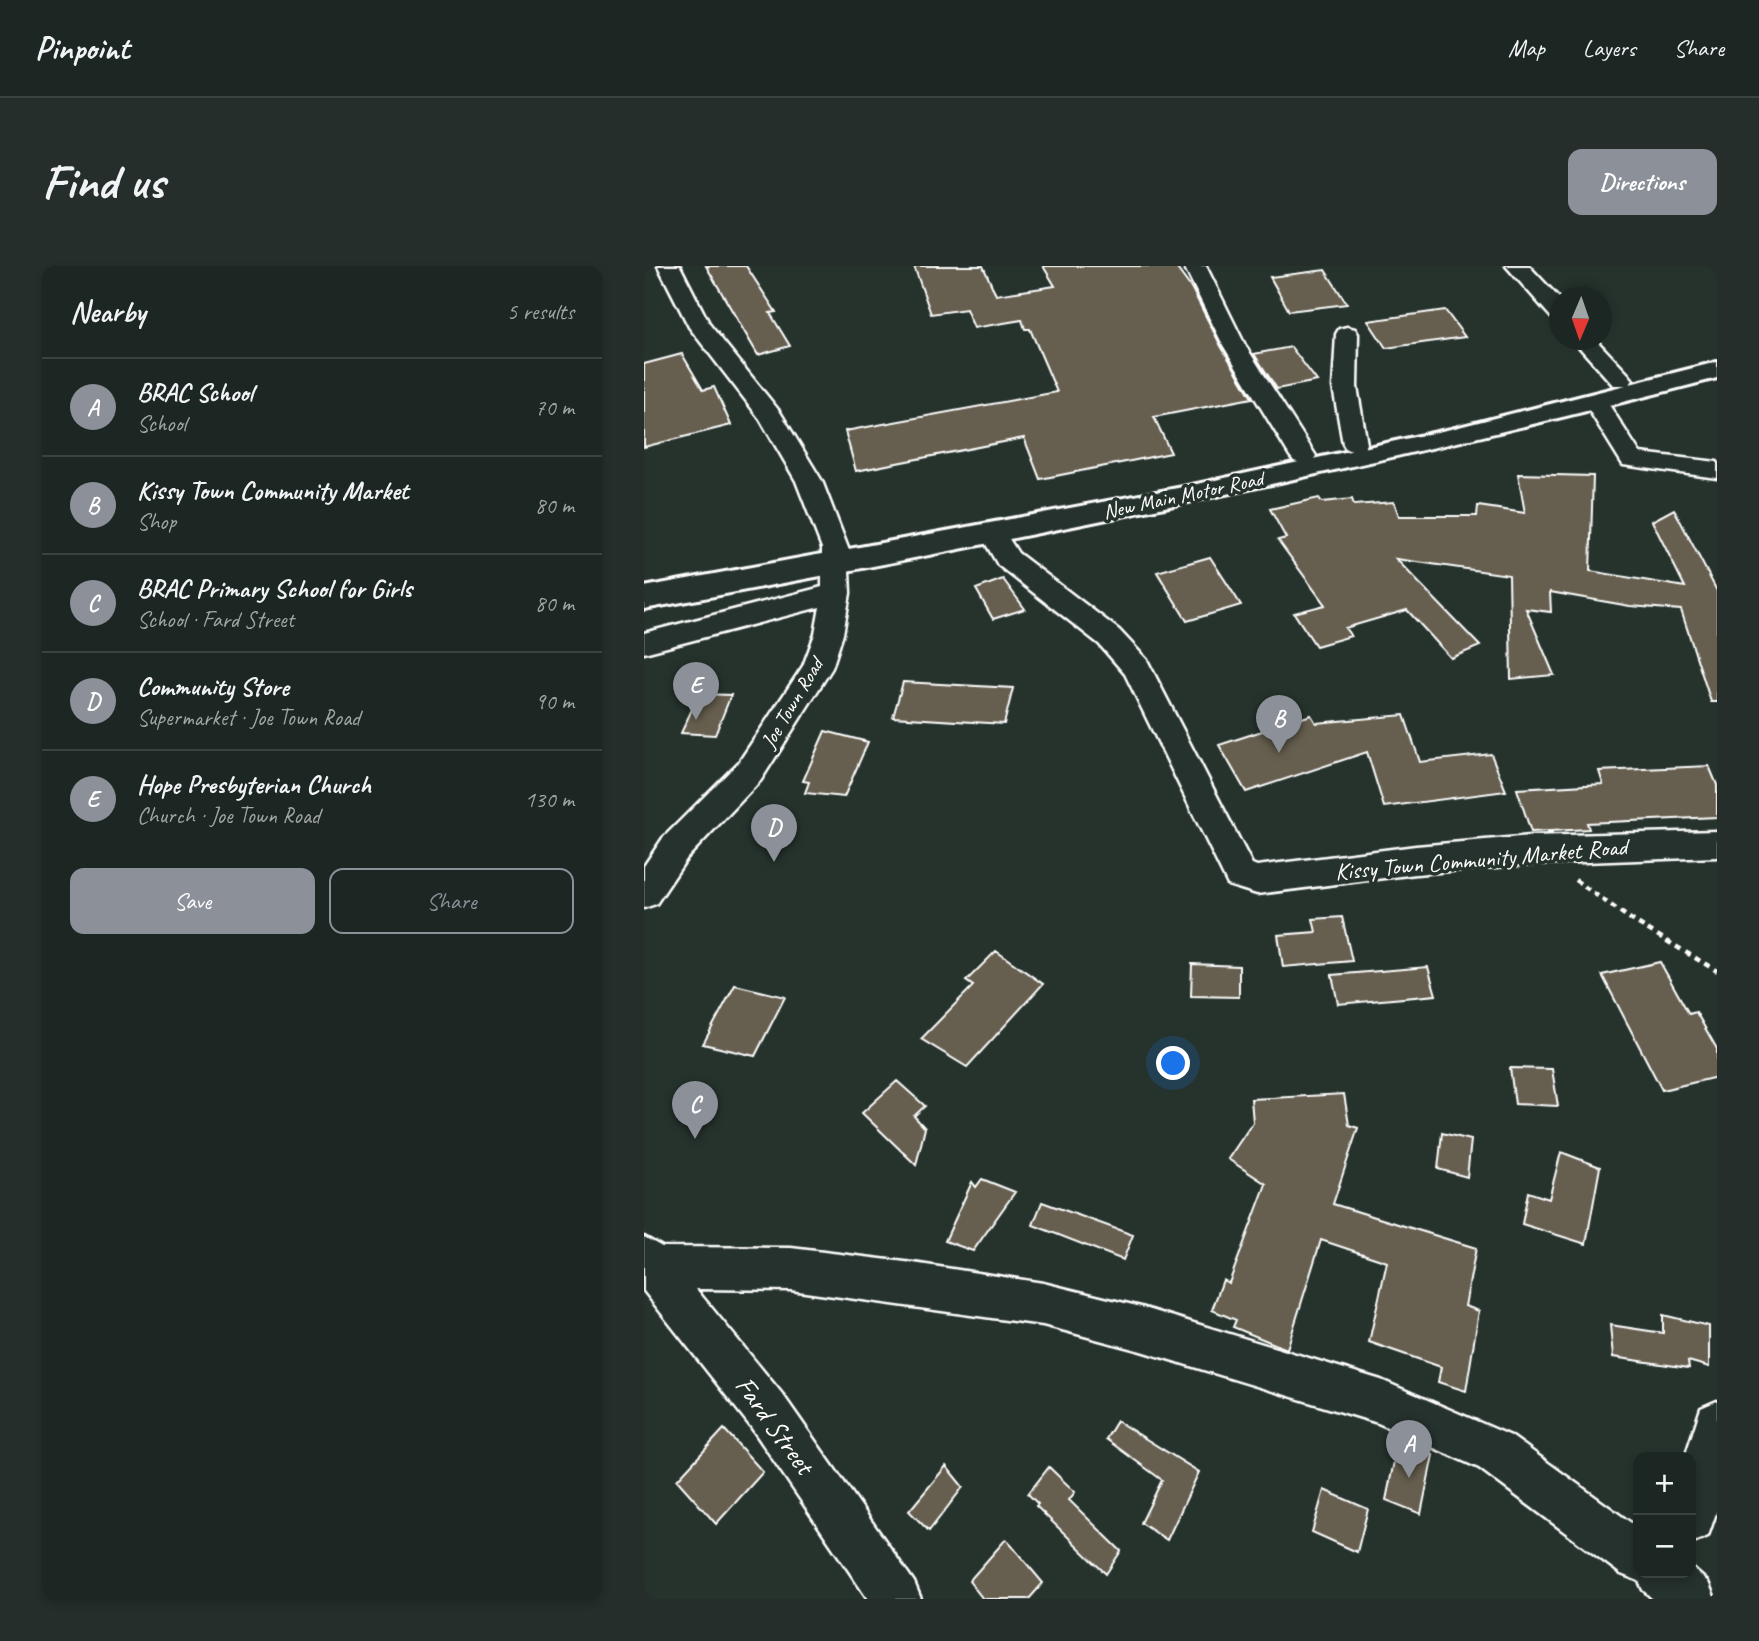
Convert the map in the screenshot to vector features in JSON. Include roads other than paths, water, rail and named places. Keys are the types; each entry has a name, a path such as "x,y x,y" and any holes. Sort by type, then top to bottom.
{"highway":[{"name":"New Main Motor Road","path":"644,582 835,569 989,520 1303,456 1717,356"},
{"name":"New Main Motor Road","path":"644,598 835,569 1343,463 1717,370"}],"street":[{"path":"644,643 835,569 809,481 771,417 700,327 669,266"},
{"path":"1195,266 1234,345 1303,456"},
{"path":"1517,266 1549,302"},
{"path":"1347,334 1345,387 1355,444"},
{"path":"1593,350 1621,380"},
{"path":"1596,402 1632,460 1717,470"},
{"name":"Kissy Town Community Market Road","path":"993,534 1008,559 1110,637 1137,668 1240,875 1245,879 1257,880 1416,860 1531,850 1717,844"},
{"name":"Joe Town Road","path":"644,894 675,848 750,771 817,668 829,634 835,569"},
{"path":"649,1263 791,1269 913,1284 1043,1304 1141,1329 1381,1402 1495,1452 1633,1552"},
{"name":"Fard Street","path":"649,1263 766,1411 897,1599"},
{"path":"1692,1515 1717,1424"}],"place":[{"name":"Hope Presbyterian Church","path":"696,720"},
{"name":"Kissy Town Community Market","path":"1279,753"},
{"name":"Community Store","path":"774,862"},
{"name":"BRAC Primary School for Girls","path":"695,1139"},
{"name":"BRAC School","path":"1409,1478"}]}
